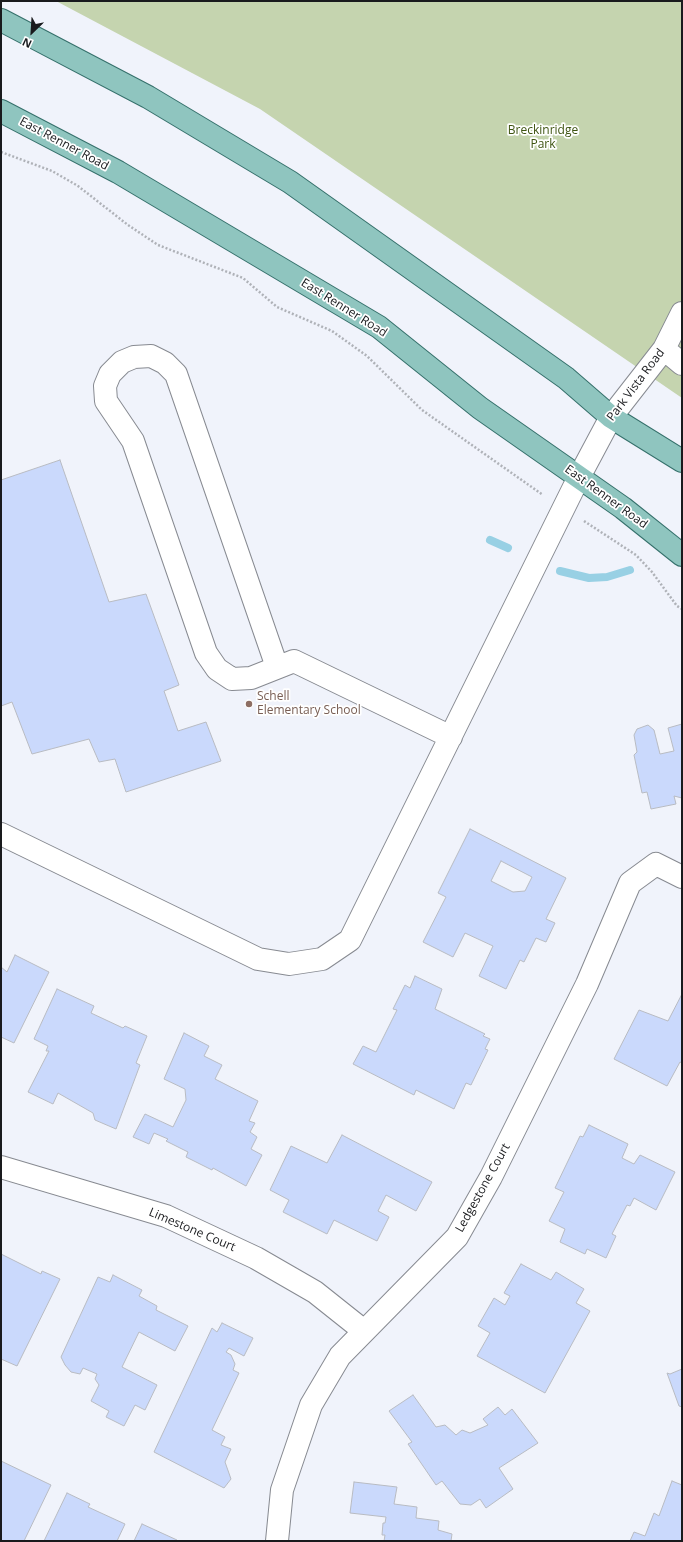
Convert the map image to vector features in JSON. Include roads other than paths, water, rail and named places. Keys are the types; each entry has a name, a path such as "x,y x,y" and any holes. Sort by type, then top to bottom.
{"main road":[{"path":"1,20 148,97 290,182 566,378 611,417 682,461"},
{"name":"East Renner Road","path":"1,111 118,172 379,327 480,408 623,508 682,555"}],"street":[{"name":"Park Vista Road","path":"1,834 258,959 289,964 322,959 350,940 579,477 611,417 664,349 682,313"},
{"path":"664,349 682,364"},
{"path":"278,668 176,374 165,363 151,356 134,357 122,362 110,374 105,386 106,401 133,441 206,653 217,669 232,679 251,678 278,668 294,661 451,737"},
{"name":"Ledgestone Court","path":"277,1541 282,1490 311,1405 340,1356 457,1237 491,1178 587,984 630,883 656,864 682,877"},
{"name":"Limestone Court","path":"1,1167 166,1216 256,1258 315,1292 364,1331"}],"waterway":[{"path":"490,540 508,548"},
{"path":"560,571 589,578 607,577 630,570"}],"place":[{"name":"Schell Elementary School","path":"249,704"}],"park label":[{"name":"Breckinridge Park","path":"543,138"}]}
